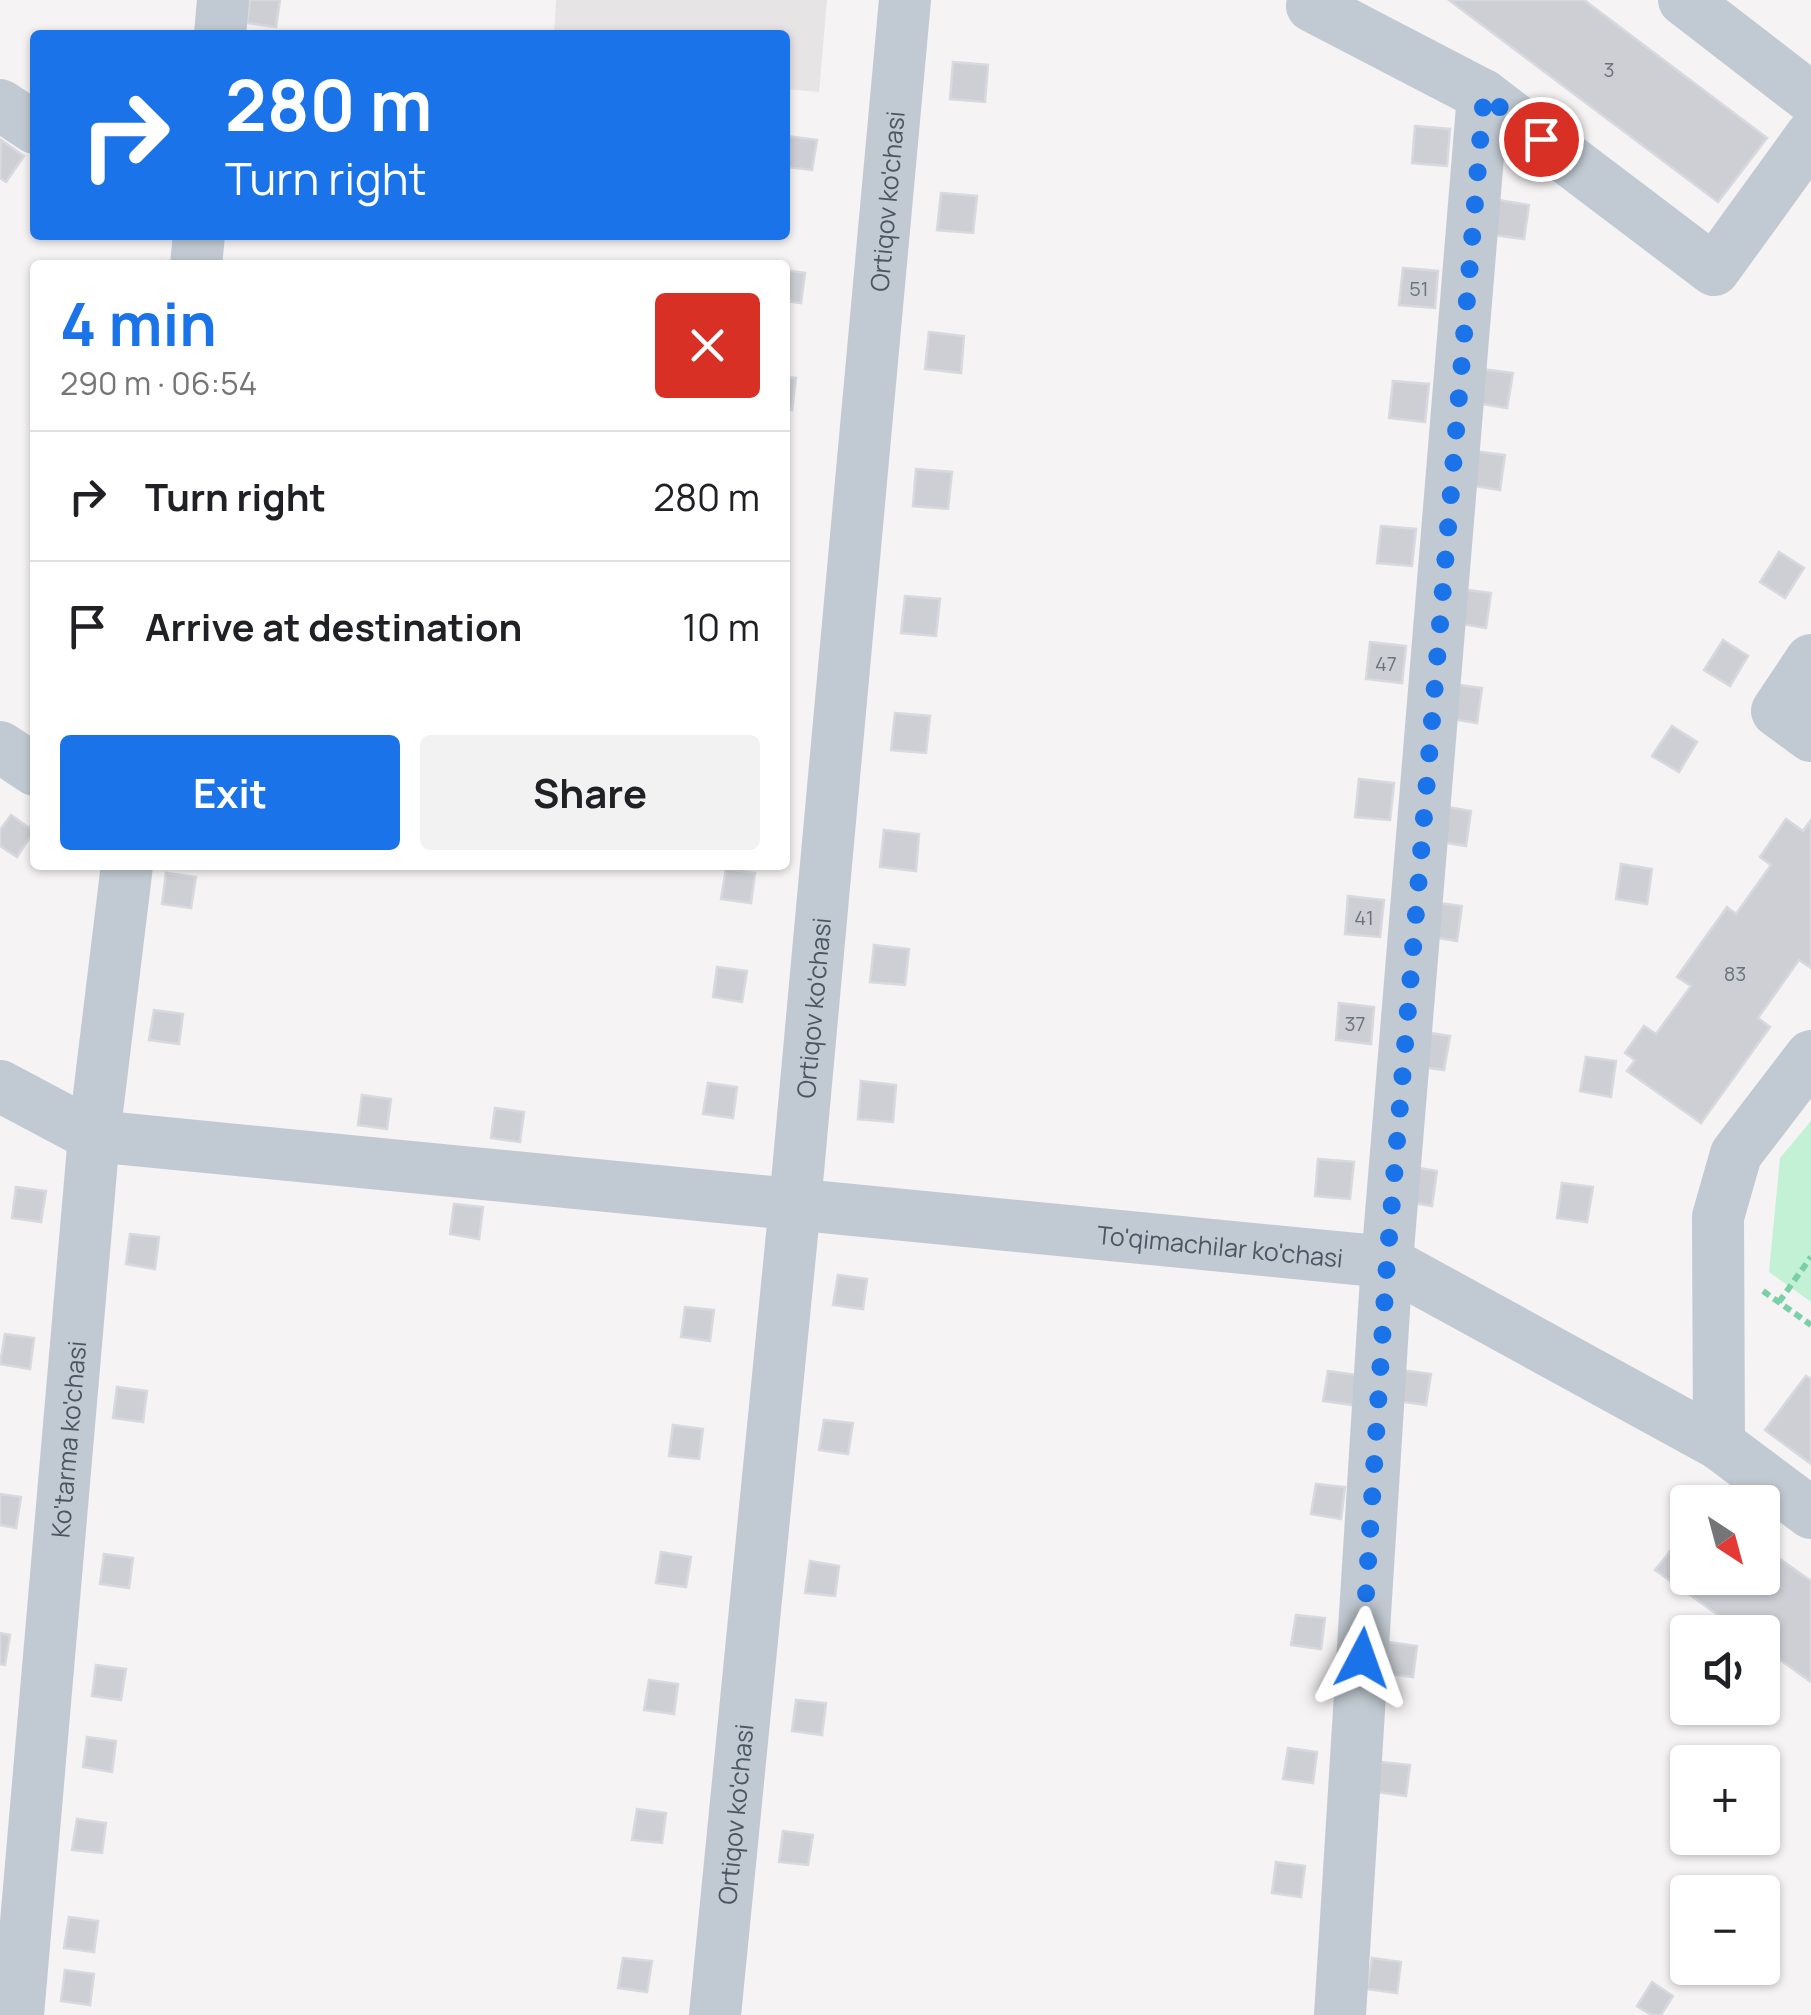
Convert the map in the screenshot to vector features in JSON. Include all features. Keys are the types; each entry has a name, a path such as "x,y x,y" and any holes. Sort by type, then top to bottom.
{"street":[{"path":"220,30 223,0"},
{"name":"Ortiqov ko'chasi","path":"715,2015 795,1204 905,0"},
{"path":"1312,6 1484,95 1714,270 1811,136"},
{"path":"1707,7 1811,98"},
{"path":"1340,2015 1387,1262 1484,95"},
{"path":"0,105 30,125"},
{"path":"1811,660 1777,711 1811,736"},
{"path":"0,747 30,767"},
{"name":"Ko'tarma ko'chasi","path":"18,2015 94,1136 126,870"},
{"path":"1719,1444 1718,1216 1736,1154 1811,1056"},
{"path":"0,1086 94,1136"},
{"name":"To'qimachilar ko'chasi","path":"94,1136 1387,1262 1719,1444 1811,1514"}],"path":[{"path":"1811,1257 1778,1302 1811,1325"}],"shaded area":[{"path":"556,0 827,0 819,92 790,89 790,30 554,30"}],"green space":[{"path":"1811,1121 1811,1302 1769,1272 1780,1158"}],"building":[{"path":"250,0 280,0 276,27 247,23"},
{"path":"1449,0 1584,0 1767,138 1718,202"},
{"path":"953,62 988,65 985,102 950,99"},
{"path":"1415,126 1450,129 1447,166 1412,163"},
{"path":"790,136 817,140 812,170 790,168"},
{"path":"1,140 24,156 6,182 0,178"},
{"path":"941,193 977,196 973,233 937,230"},
{"path":"1498,200 1529,205 1524,239 1493,235"},
{"path":"1403,268 1438,271 1435,308 1399,305"},
{"path":"790,271 805,273 801,303 790,302"},
{"path":"929,332 964,336 961,373 925,369"},
{"path":"1482,369 1513,373 1507,408 1476,403"},
{"path":"790,377 796,378 790,410"},
{"path":"1393,381 1429,384 1425,422 1389,418"},
{"path":"1474,451 1505,455 1500,490 1469,485"},
{"path":"916,469 952,472 948,509 913,506"},
{"path":"1381,526 1416,529 1412,566 1377,563"},
{"path":"1779,552 1804,568 1785,598 1760,582"},
{"path":"1461,589 1491,593 1486,628 1456,623"},
{"path":"905,596 940,599 936,636 901,633"},
{"path":"1723,640 1748,656 1730,686 1704,670"},
{"path":"1370,642 1406,646 1402,683 1366,679"},
{"path":"1452,684 1482,688 1477,723 1446,718"},
{"path":"895,713 930,716 926,753 891,750"},
{"path":"1672,726 1697,742 1679,772 1652,756"},
{"path":"1359,779 1394,783 1390,820 1355,817"},
{"path":"1441,806 1471,811 1466,846 1435,841"},
{"path":"11,815 30,828 30,837 17,857 0,846 0,830"},
{"path":"1786,819 1803,831 1811,820 1811,968 1799,960 1758,1018 1770,1027 1701,1123 1627,1071 1635,1060 1625,1053 1644,1026 1656,1034 1691,986 1677,977 1727,907 1736,914 1771,865 1760,857"},
{"path":"884,830 919,834 916,871 880,867"},
{"path":"1621,864 1652,869 1647,904 1616,899"},
{"path":"726,870 755,873 751,903 721,899"},
{"path":"166,873 196,877 191,908 162,904"},
{"path":"1348,896 1384,900 1380,937 1345,934"},
{"path":"1431,902 1462,906 1457,941 1426,936"},
{"path":"874,945 909,949 905,985 870,982"},
{"path":"717,967 747,971 742,1002 713,997"},
{"path":"1339,1003 1374,1007 1371,1044 1336,1040"},
{"path":"154,1010 183,1014 179,1044 149,1040"},
{"path":"1419,1031 1450,1036 1444,1070 1414,1066"},
{"path":"1586,1057 1616,1061 1611,1097 1580,1091"},
{"path":"861,1081 896,1085 893,1122 858,1119"},
{"path":"708,1083 737,1087 733,1118 703,1114"},
{"path":"362,1095 391,1099 387,1129 358,1125"},
{"path":"495,1108 524,1112 520,1142 491,1138"},
{"path":"1318,1159 1354,1162 1350,1199 1315,1196"},
{"path":"1407,1166 1437,1171 1432,1206 1401,1201"},
{"path":"1562,1183 1593,1187 1587,1222 1557,1218"},
{"path":"16,1187 46,1191 41,1222 12,1218"},
{"path":"454,1204 483,1207 479,1239 450,1234"},
{"path":"130,1234 159,1237 155,1269 126,1264"},
{"path":"838,1275 867,1279 863,1309 833,1305"},
{"path":"685,1307 714,1310 710,1341 681,1337"},
{"path":"5,1334 34,1338 30,1369 0,1364"},
{"path":"1401,1370 1431,1374 1426,1405 1397,1401"},
{"path":"1328,1371 1357,1375 1353,1405 1323,1401"},
{"path":"1806,1376 1811,1379 1811,1464 1765,1430"},
{"path":"117,1387 147,1391 143,1422 113,1418"},
{"path":"824,1420 853,1423 848,1454 819,1450"},
{"path":"673,1425 703,1429 699,1459 669,1456"},
{"path":"1316,1484 1345,1487 1341,1519 1311,1514"},
{"path":"0,1494 21,1497 16,1528 0,1525"},
{"path":"1670,1551 1670,1581 1655,1570"},
{"path":"661,1552 691,1557 686,1587 656,1583"},
{"path":"104,1554 133,1558 129,1588 100,1584"},
{"path":"1780,1559 1811,1581 1811,1682 1780,1660 1780,1615 1718,1615 1690,1595 1780,1595"},
{"path":"810,1561 839,1566 835,1596 805,1593"},
{"path":"1296,1615 1325,1618 1321,1649 1291,1645"},
{"path":"0,1633 10,1635 5,1665 0,1664"},
{"path":"1388,1642 1417,1646 1413,1677 1383,1673"},
{"path":"96,1665 126,1669 121,1700 92,1696"},
{"path":"649,1680 678,1684 674,1714 644,1710"},
{"path":"796,1700 826,1703 822,1735 792,1731"},
{"path":"87,1737 116,1741 112,1772 83,1767"},
{"path":"1288,1748 1317,1752 1313,1783 1283,1779"},
{"path":"1381,1762 1410,1765 1406,1796 1377,1792"},
{"path":"637,1809 666,1813 662,1843 632,1840"},
{"path":"77,1819 106,1823 102,1853 72,1850"},
{"path":"783,1831 813,1835 808,1865 779,1862"},
{"path":"1276,1862 1305,1866 1301,1897 1272,1893"},
{"path":"69,1917 98,1921 94,1952 64,1948"},
{"path":"623,1958 652,1961 647,1992 618,1988"},
{"path":"1372,1958 1401,1962 1397,1993 1367,1989"},
{"path":"65,1970 94,1974 90,2005 61,2001"},
{"path":"1652,1982 1673,1996 1661,2015 1651,2015 1637,2006"}],"route":[{"path":"1362,1658 1387,1262 1484,95 1541,139"}]}
